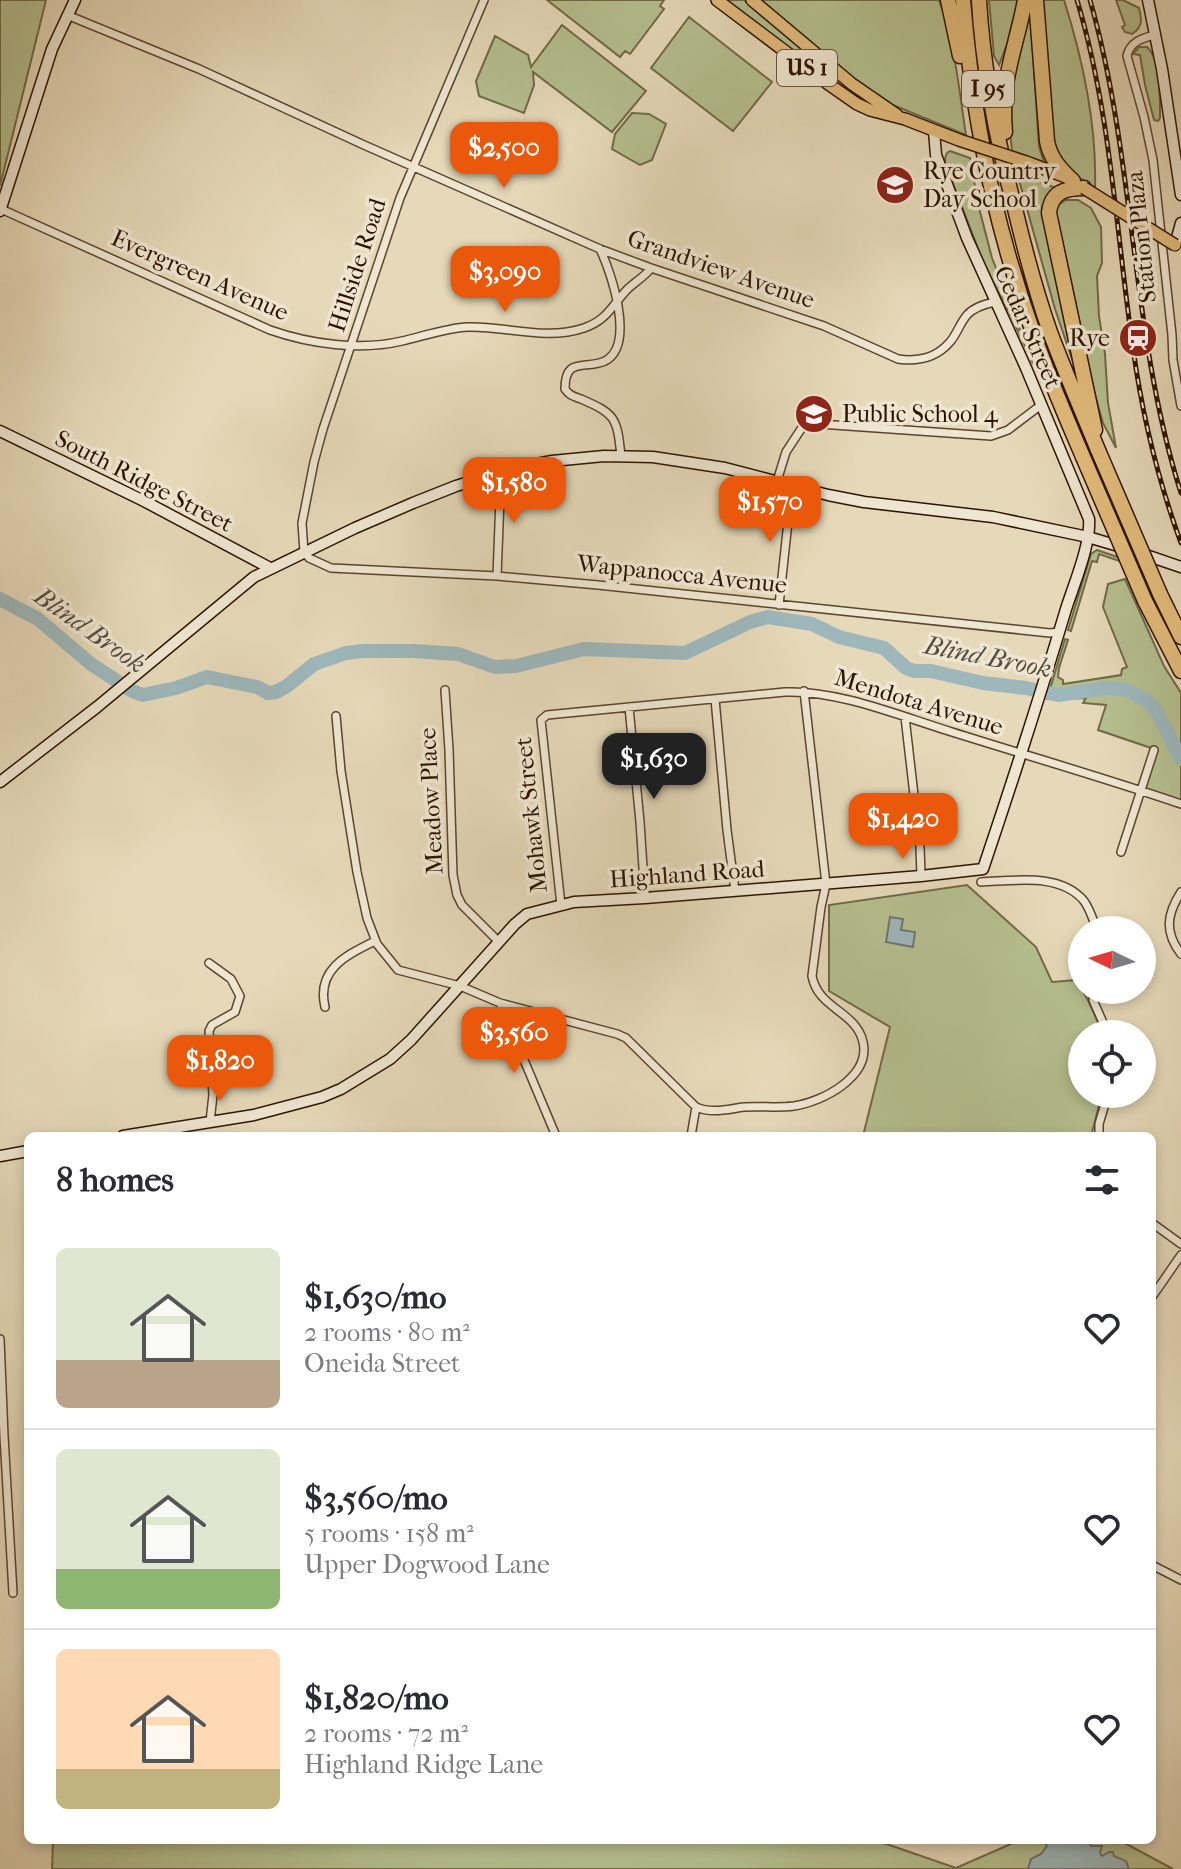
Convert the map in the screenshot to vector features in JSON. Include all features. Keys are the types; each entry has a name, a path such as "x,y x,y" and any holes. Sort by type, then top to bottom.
{"highway":[{"path":"948,0 960,56 972,77"},
{"name":"I 95","path":"963,0 989,178 1009,259 1035,338 1083,457 1145,601 1181,671"},
{"name":"I 95","path":"979,0 988,87 1006,176 1040,304 1098,450 1181,637"},
{"path":"1006,176 1003,96 1025,0"},
{"path":"1036,0 1047,141 1055,163 1078,184 1060,191 1051,202 1049,213 1091,402 1098,450"}],"main road":[{"name":"US 1","path":"717,0 846,97 870,110 905,119 1026,162 1078,184 1178,246"},
{"name":"US 1","path":"752,0 852,84 905,119"}],"street":[{"path":"0,210 52,49 75,0"},
{"name":"Hillside Road","path":"304,552 302,523 314,462 351,345 400,198 484,0"},
{"path":"1148,0 1179,165 1181,195"},
{"name":"Grandview Avenue","path":"67,15 208,73 600,249 823,326 887,354 910,361 928,358 950,342 968,314 995,302"},
{"name":"Station Plaza","path":"1155,35 1130,46 1127,56 1153,160 1173,360 1181,406"},
{"name":"Cedar Street","path":"934,131 936,155 948,188 1087,511 1088,537"},
{"name":"Evergreen Avenue","path":"0,210 270,330 307,341 351,345 402,341 466,327 564,333 594,324 610,312 626,291 645,277 651,268"},
{"path":"1178,246 1181,223"},
{"path":"600,249 611,275 621,337 614,352 605,360 575,366 568,373 565,389 569,395 611,415 619,434 621,456"},
{"path":"777,481 786,452 805,423 991,436 1008,430 1041,405"},
{"name":"South Ridge Street","path":"0,431 144,501 270,568"},
{"path":"0,782 97,707 241,586 270,568 456,486 552,461 653,457 725,468 855,501 993,517 1088,537 1181,567"},
{"path":"497,576 501,473"},
{"path":"779,605 792,485"},
{"name":"Highland Road","path":"148,1132 254,1115 341,1089 390,1059 411,1040 527,914 574,902 983,869 1022,754 1088,537"},
{"name":"Wappanocca Avenue","path":"304,552 309,558 331,568 497,576 1059,632"},
{"name":"Meadow Place","path":"445,690 453,875 457,895 462,905 499,942"},
{"path":"336,716 341,771 367,918 375,941 398,970 460,986 500,1003 626,1038 696,1107 710,1111 796,1105 819,1099 858,1069 864,1047 857,1027 821,997 812,976 826,884 804,691"},
{"name":"Mendota Avenue","path":"541,721 547,715 804,691 833,695 1181,804"},
{"path":"715,699 735,891"},
{"path":"629,707 645,898"},
{"path":"905,717 921,876"},
{"name":"Mohawk Street","path":"541,721 561,905"},
{"path":"1121,852 1154,750"},
{"path":"981,882 1057,883 1082,899 1092,916"},
{"path":"1181,892 1172,910 1169,926 1171,939 1181,954"},
{"path":"325,1007 322,995 333,967 351,953 375,941"},
{"path":"209,963 231,979 240,996 235,1012 212,1025 209,1031 213,1095 210,1122"},
{"path":"500,1003 554,1132"},
{"path":"692,1132 696,1107"},
{"path":"1099,1132 1104,1108"},
{"path":"0,1156 24,1152"},
{"path":"1156,1226 1181,1244"},
{"path":"1156,1291 1181,1255"},
{"path":"0,1339 13,1593"},
{"path":"1156,1567 1181,1580"}],"green space":[{"path":"0,0 46,0 0,186"},
{"path":"547,0 664,0 660,6 664,9 630,54 625,51 620,57"},
{"path":"722,0 744,0 875,107 860,101"},
{"path":"756,0 939,0 953,50 966,135 893,105 865,89"},
{"path":"989,0 1018,0 999,65 994,56"},
{"path":"1040,0 1064,0 1071,23 1091,116 1095,188 1059,164 1054,157"},
{"path":"1116,0 1139,8 1141,22 1132,34 1122,27 1125,25"},
{"path":"1030,6 1039,147 1044,162 1012,151 1010,133 1012,79"},
{"path":"689,17 772,82 733,131 651,68"},
{"path":"562,25 646,91 612,132 533,72 534,85 524,113 479,96 476,81 495,36 528,55 531,67"},
{"path":"1139,47 1147,47 1155,60 1160,90 1158,121 1154,120 1140,55 1133,54"},
{"path":"632,113 649,114 666,124 652,160 640,165 612,149 615,134"},
{"path":"950,151 970,158 992,258 1035,368 986,269 945,163"},
{"path":"1017,173 1056,188 1052,195 1075,368 1055,309"},
{"path":"1066,200 1078,200 1091,208 1101,227 1102,263 1097,276 1099,316 1116,448 1103,423 1094,391 1055,215 1058,205"},
{"path":"1097,550 1144,566 1146,570 1099,554 1097,562 1092,561 1071,631 1068,630 1091,554"},
{"path":"1125,579 1164,666 1181,693 1181,802 1147,789 1157,750 1098,730 1106,705 1083,703 1086,698 1047,699 1065,639 1068,640 1058,677 1063,684 1121,675 1122,669 1127,667 1103,607 1108,584"},
{"path":"967,885 1036,947 1052,982 1068,981 1068,1004 1090,1004 1097,1020 1068,1020 1068,1108 1098,1108 1092,1132 864,1132 890,1027 829,991 829,905"},
{"path":"53,1844 887,1844 956,1868 1011,1844 1126,1844 1173,1869 52,1869"}],"water":[{"path":"890,917 903,919 901,930 915,932 913,947 886,942"},
{"path":"1046,1844 1102,1846 1102,1856 1113,1852 1114,1856 1126,1861 1129,1869 1028,1869 1031,1859 1041,1854"}],"waterway":[{"name":"Blind Brook","path":"0,599 38,619 91,664 143,695 207,677 257,687 268,693 276,692 314,664 362,651 458,654 495,667 516,666 584,649 685,653 750,622 768,617 812,624 839,637 884,648 906,668 914,671 931,671 1058,695 1106,688 1127,690 1146,700 1156,710 1181,759"}],"railway":[{"path":"1077,0 1105,129 1141,397 1158,471 1181,543"},
{"path":"1090,0 1116,122 1152,371 1164,432 1181,493"}],"place":[{"name":"Rye Country Day School","path":"895,185"},
{"name":"Rye","path":"1138,338"},
{"name":"Public School 4","path":"814,414"}]}
